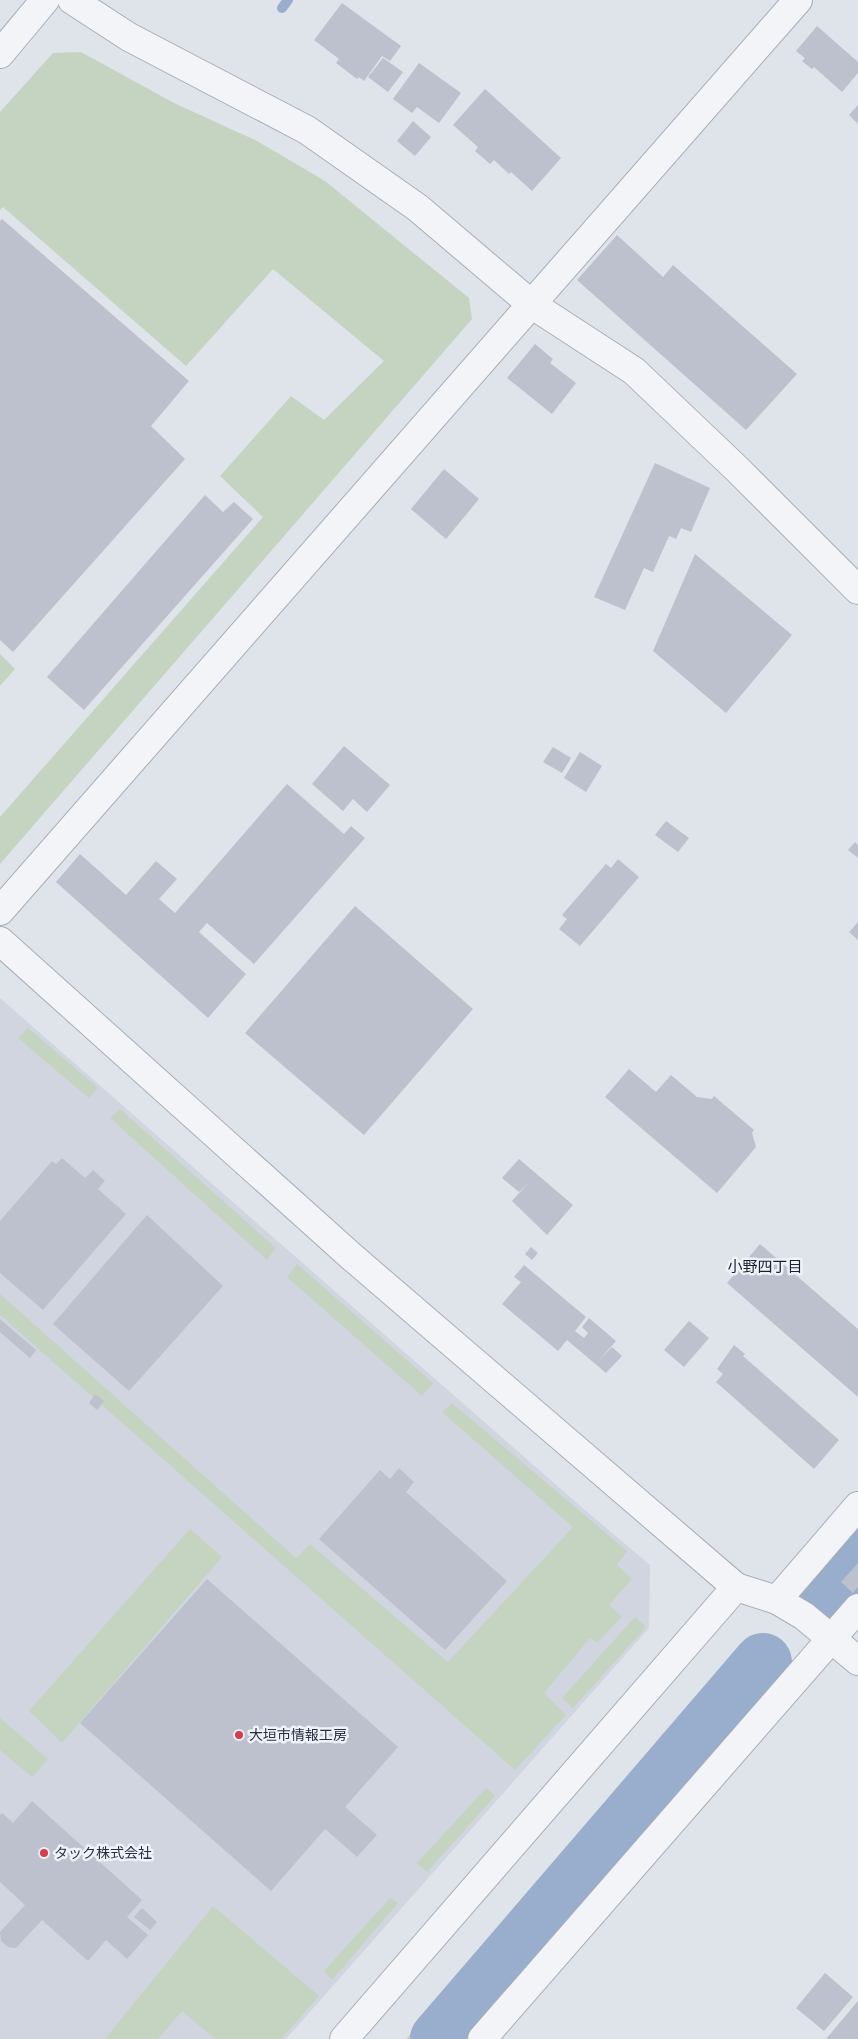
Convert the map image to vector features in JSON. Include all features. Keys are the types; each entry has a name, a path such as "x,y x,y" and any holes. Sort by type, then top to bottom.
{"street":[{"path":"0,54 45,0"},
{"path":"72,0 128,38 307,130 418,208 531,304 634,371 738,469 858,590"},
{"path":"0,911 798,0"},
{"path":"0,941 352,1257 736,1587 777,1600 804,1616 858,1662"},
{"path":"777,1600 858,1506"},
{"path":"344,2039 736,1587"},
{"path":"482,2039 858,1608"}],"shaded area":[{"path":"0,998 650,1565 649,1628 286,2039 0,2039"}],"green space":[{"path":"81,52 174,103 257,141 325,181 469,298 472,319 0,864 0,817 263,517 220,476 291,396 324,420 384,361 273,269 186,366 3,207 0,210 0,112 53,53"},
{"path":"0,654 15,669 0,686"},
{"path":"28,1028 98,1088 89,1098 18,1038"},
{"path":"120,1109 276,1248 267,1260 110,1118"},
{"path":"297,1264 433,1383 422,1396 287,1277"},
{"path":"0,1294 296,1558 310,1544 448,1662 573,1527 442,1412 452,1403 627,1551 617,1565 632,1579 609,1605 622,1617 597,1643 590,1638 544,1693 566,1715 515,1770 0,1315"},
{"path":"190,1529 222,1557 62,1743 29,1711"},
{"path":"635,1617 646,1627 573,1708 562,1698"},
{"path":"747,1649 781,1677 466,2039 406,2039"},
{"path":"0,1718 48,1759 32,1777 0,1750"},
{"path":"486,1788 495,1796 427,1872 417,1863"},
{"path":"390,1898 398,1903 332,1980 324,1971"},
{"path":"213,1906 319,1996 281,2039 215,2039 182,2011 158,2039 105,2039"}],"building":[{"path":"342,3 401,46 390,61 382,56 364,81 359,77 357,79 336,63 339,59 314,40"},
{"path":"817,26 858,62 858,73 842,92 814,67 812,69 802,61 805,58 796,51"},
{"path":"383,58 403,72 388,92 368,77"},
{"path":"419,63 461,93 439,123 417,107 412,113 393,99"},
{"path":"485,89 561,158 532,191 494,160 490,164 475,151 478,147 453,125"},
{"path":"858,105 858,124 849,115"},
{"path":"413,121 431,137 415,156 397,141"},
{"path":"2,219 189,381 151,426 185,459 13,652 0,640 0,221"},
{"path":"617,235 663,277 673,265 797,374 746,430 577,280"},
{"path":"535,344 553,359 550,363 576,383 552,414 507,378"},
{"path":"655,463 710,488 691,532 681,528 676,539 669,536 653,572 644,568 625,610 594,597"},
{"path":"444,469 479,499 446,539 411,509"},
{"path":"205,495 223,512 234,502 253,519 84,710 47,677"},
{"path":"695,554 792,635 726,713 653,651"},
{"path":"344,746 390,785 367,812 353,799 343,811 312,784"},
{"path":"553,747 571,758 562,773 543,762"},
{"path":"580,752 602,766 586,792 564,778"},
{"path":"287,784 344,834 351,826 365,838 254,964 207,923 199,932 246,974 208,1018 56,882 80,854 126,895 156,861 177,879 159,899 175,913"},
{"path":"666,821 689,838 678,852 655,835"},
{"path":"855,842 858,845 858,858 848,850"},
{"path":"618,859 639,877 580,946 559,929 567,919 562,915 606,864 611,868"},
{"path":"355,906 473,1009 364,1135 245,1033"},
{"path":"858,922 858,940 849,932"},
{"path":"629,1069 656,1092 671,1075 697,1097 712,1099 714,1096 754,1130 752,1133 756,1147 717,1193 605,1097"},
{"path":"62,1158 85,1178 93,1170 105,1181 98,1189 126,1214 43,1310 0,1273 0,1221 52,1161 56,1164"},
{"path":"519,1159 573,1205 547,1235 512,1201 529,1182 519,1192 502,1178"},
{"path":"147,1215 223,1286 129,1391 53,1324"},
{"path":"760,1244 858,1329 858,1397 727,1283"},
{"path":"531,1247 538,1253 532,1260 525,1254"},
{"path":"524,1265 586,1317 575,1331 584,1338 588,1333 582,1327 589,1318 616,1341 599,1360 612,1347 622,1356 606,1373 567,1340 558,1351 502,1304 521,1282 514,1277"},
{"path":"0,1319 36,1350 30,1358 0,1332"},
{"path":"689,1321 709,1338 684,1367 664,1350"},
{"path":"734,1345 745,1354 743,1356 839,1440 814,1469 716,1382 723,1374 717,1369"},
{"path":"95,1394 104,1401 97,1410 89,1403"},
{"path":"399,1468 414,1482 406,1492 507,1581 445,1650 319,1539 380,1470 390,1479"},
{"path":"858,1563 858,1587 853,1593 841,1582"},
{"name":"大垣市情報工房","path":"207,1579 398,1747 345,1807 377,1835 357,1857 325,1829 271,1891 80,1723"},
{"name":"タック株式会社","path":"32,1801 142,1900 127,1917 148,1935 127,1959 106,1940 88,1961 42,1920 16,1948 8,1947 1,1941 0,1932 25,1905 0,1882 0,1815 2,1813 13,1823"},
{"path":"142,1908 157,1922 150,1930 134,1917"},
{"path":"825,1973 853,1997 824,2031 796,2008"},
{"path":"858,2001 858,2039 826,2039"}],"waterway":[{"path":"282,8 288,0"},
{"path":"821,1595 858,1553"},
{"path":"439,2039 763,1662"}],"place":[{"name":"大垣市情報工房","path":"239,1735"},
{"name":"タック株式会社","path":"44,1853"}],"district":[{"name":"小野四丁目","path":"765,1267"}]}
